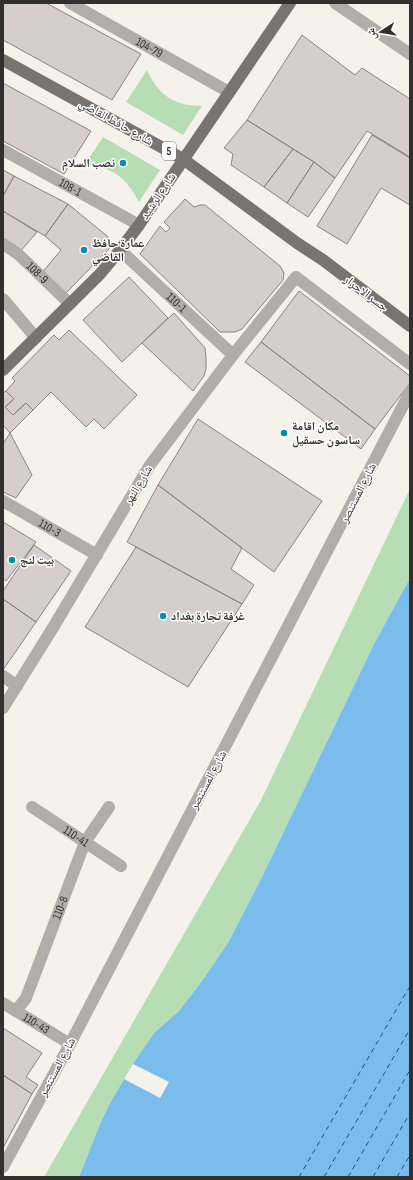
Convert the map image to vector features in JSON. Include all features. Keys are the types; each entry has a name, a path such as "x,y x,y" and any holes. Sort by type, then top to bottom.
{"main road":[{"name":"شارع الرشيد","path":"3,370 100,274 120,250 290,3"},
{"name":"شارع حافظ القاضي","path":"3,60 183,159 297,243 323,260"},
{"name":"جسر الاحرار","path":"323,260 410,326"}],"street":[{"name":"104-79","path":"70,3 229,92"},
{"path":"335,3 410,54"},
{"name":"108-1","path":"3,150 139,224"},
{"name":"108-9","path":"3,244 18,254 70,304"},
{"name":"110-1","path":"120,250 233,355"},
{"name":"شارع النهر","path":"3,708 97,555 150,465 233,355 296,277 410,364"},
{"path":"3,299 36,338"},
{"name":"شارع المستنصر","path":"3,1167 70,1044 410,392"},
{"name":"110-3","path":"3,501 97,555"},
{"path":"3,676 17,686"},
{"name":"110-41","path":"32,807 120,866"},
{"name":"110-8","path":"16,1012 26,998 85,842 109,807"},
{"name":"110-43","path":"3,1003 70,1044"}],"green space":[{"path":"147,70 156,86 168,97 184,104 202,106 183,135 126,102"},
{"path":"103,137 160,170 139,202 129,186 117,175 103,168 84,166"},
{"path":"410,489 410,578 374,644 262,877 228,943 179,1011 154,1033 129,1071 110,1103 100,1124 79,1177 44,1177 261,800"}],"water":[{"path":"410,578 410,1177 79,1177 110,1103 133,1064 154,1033 179,1011 228,943 262,877 374,644"}],"pier":[{"path":"133,1064 169,1082 160,1098 124,1079"}],"building":[{"path":"3,3 46,3 141,54 112,100 3,40"},
{"path":"302,35 355,75 362,68 410,99 410,157 367,131 335,178 314,162 247,120"},
{"path":"3,83 91,131 64,174 3,141"},
{"path":"247,120 293,149 264,187 231,165 233,154 224,148"},
{"path":"372,135 410,158 410,205 381,188 347,244 317,226"},
{"path":"293,149 314,162 287,203 264,187"},
{"path":"314,162 335,178 308,217 287,203"},
{"path":"3,170 14,176 3,196"},
{"path":"14,176 68,204 45,236 3,211 3,196"},
{"path":"185,199 194,207 205,205 280,266 284,273 283,280 242,329 235,332 220,332 140,254 160,226 166,232 170,228 164,222"},
{"name":"عمارة حافظ القاضي","path":"68,204 107,236 111,242 109,249 64,295 41,274 61,250 45,236"},
{"path":"3,211 37,232 19,253 3,241"},
{"path":"129,277 168,318 122,362 83,320"},
{"path":"299,291 410,376 410,383 375,429 261,342"},
{"path":"174,313 205,348 206,369 204,376 193,391 142,343"},
{"path":"69,330 137,395 104,429 94,419 86,427 51,392 33,410 26,403 13,415 5,407 14,399 6,391 15,381 12,378 54,335 59,340"},
{"path":"261,342 375,429 361,449 245,362"},
{"path":"6,391 14,399 5,407 13,415 26,403 33,410 10,433 3,425 3,393"},
{"path":"198,419 322,501 274,572 158,485"},
{"path":"10,433 32,475 16,498 3,492 3,444"},
{"path":"158,485 242,548 231,569 254,585 242,604 127,542"},
{"name":"بيت لنج","path":"3,522 36,542 6,581 3,579"},
{"path":"34,545 71,571 36,622 3,599 3,591"},
{"name":"غرفة تجارة بغداد","path":"136,547 242,604 188,687 85,627"},
{"path":"3,599 36,622 3,670"},
{"path":"3,1028 42,1053 26,1077 38,1085 32,1094 3,1075"},
{"path":"3,1075 32,1094 3,1148"}],"ferry route":[{"path":"299,1177 410,986"},
{"path":"324,1177 410,1029"},
{"path":"348,1177 410,1070"},
{"path":"373,1177 410,1113"},
{"path":"397,1177 410,1155"}],"place":[{"name":"نصب السلام","path":"123,163"},
{"name":"عمارة حافظ القاضي","path":"84,250"},
{"name":"مكان اقامة ساسون حسقيل","path":"284,433"},
{"name":"بيت لنج","path":"12,560"},
{"name":"غرفة تجارة بغداد","path":"163,616"}]}
